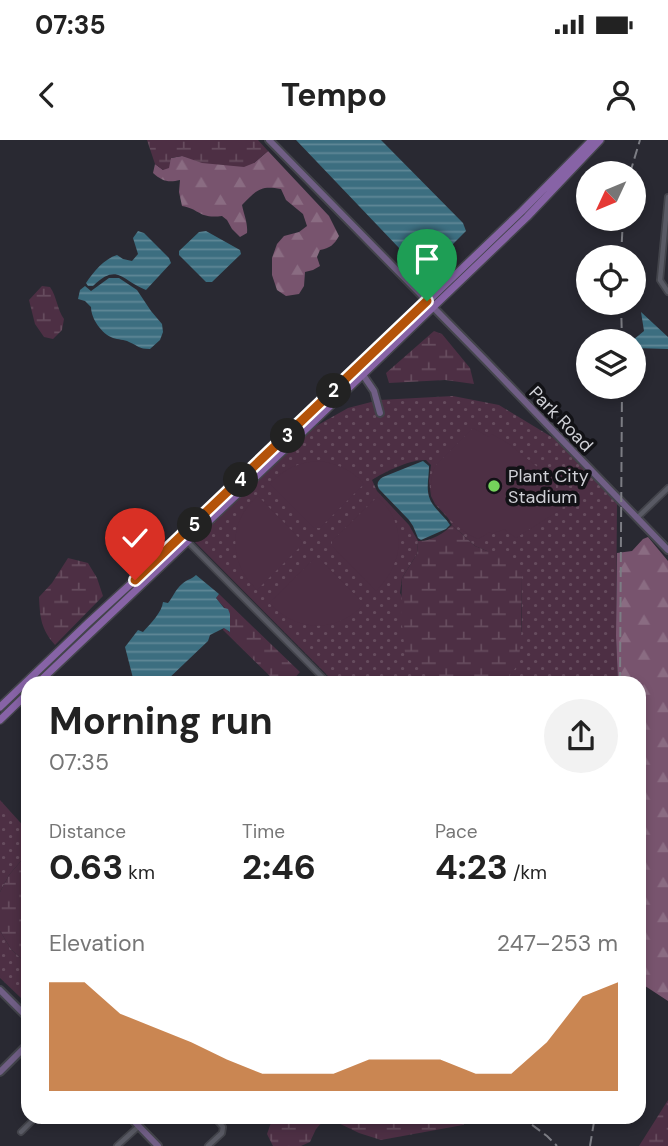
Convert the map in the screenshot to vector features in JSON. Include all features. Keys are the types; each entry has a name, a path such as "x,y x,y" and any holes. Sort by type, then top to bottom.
{"main road":[{"path":"477,259 517,222 522,211 592,140"},
{"path":"237,489 301,430 305,419 568,176 600,140"},
{"path":"32,676 88,623 316,420 360,371 390,349 430,304"},
{"path":"45,676 165,563 185,539"},
{"path":"0,707 21,687"},
{"path":"0,720 21,700"}],"street":[{"name":"Park Road","path":"269,140 668,550"},
{"path":"668,197 660,280 668,292"},
{"path":"360,371 374,391 380,413"},
{"path":"637,517 668,488"},
{"path":"185,539 321,676"},
{"path":"0,990 21,1011"},
{"path":"0,1072 21,1051"},
{"path":"21,1132 29,1124"},
{"path":"208,1146 222,1133 221,1124"},
{"path":"117,1146 139,1126 158,1146"}],"green space":[{"path":"147,140 258,140 268,151 254,163 244,167 202,163 182,156 171,158 169,168 163,170 155,164"},
{"path":"268,151 329,216 339,236 331,246 320,250 317,257 320,266 305,272 304,286 299,294 286,296 277,290 272,275 272,258 277,244 284,236 299,232 307,226 303,214 286,200 281,189 259,190 242,205 247,233 240,237 222,216 204,215 182,206 180,180 165,181 153,173 155,164 163,170 171,158 182,156 254,163"},
{"path":"42,286 50,287 64,319 62,330 53,339 44,337 35,324 29,300"},
{"path":"434,331 442,334 470,368 474,384 445,380 389,383 386,373"},
{"path":"453,396 499,405 555,439 617,500 618,676 509,676 520,645 522,573 475,546 452,525 431,496 431,465 426,460 405,464 372,480 377,491 409,525 418,541 417,554 402,578 400,593 444,676 328,676 193,540 309,430 348,408 375,401 378,416 383,414 379,400"},
{"name":"Plant City Stadium","path":"473,428 489,437 492,434 509,444 556,482 556,500 563,508 516,538 504,529 492,534 490,532 478,539 452,522 433,498 432,477 436,465"},
{"path":"318,461 344,468 364,484 320,528 314,528 270,484 292,467"},
{"path":"258,496 302,541 301,546 257,590 241,568 235,543 241,518"},
{"path":"377,497 394,519 399,544 392,569 376,591 332,546 332,541"},
{"path":"452,525 475,546 509,556 518,562 522,573 521,644 517,666 510,676 435,676 423,672 405,653 401,615 402,578 417,554 418,541 427,540"},
{"path":"648,537 668,561 668,1001 646,987 646,676 618,676 617,553 632,551"},
{"path":"68,558 88,563 103,596 55,645 42,623 39,597"},
{"path":"314,559 320,559 364,604 353,614 329,625 316,626 292,620 269,603"},
{"path":"219,594 300,672 296,676 270,676 223,630 224,627 229,632 230,630 230,614 216,598"},
{"path":"0,800 21,823 21,861 0,892"},
{"path":"21,861 21,958 11,949 0,931 0,892"},
{"path":"0,931 11,949 21,958 21,998 0,978"},
{"path":"668,1100 668,1146 639,1146"},
{"path":"271,1124 320,1124 310,1142 301,1146 273,1146 267,1134"},
{"path":"340,1124 464,1124 381,1140"}],"water":[{"path":"296,140 381,140 463,223 466,231 426,271 421,271"},
{"path":"138,231 144,233 171,263 146,290 114,274 88,286 86,283 108,259 117,255 132,261 138,254 133,238"},
{"path":"206,231 240,250 241,254 212,282 206,282 179,255 179,251 199,232"},
{"path":"109,278 119,278 137,290 162,324 160,340 150,349 109,336 95,321 91,307 78,299 80,290 85,286 91,291"},
{"path":"641,315 668,337 668,349 646,348 646,329 644,329"},
{"path":"423,461 429,466 428,487 431,501 450,525 421,540 409,520 379,489 378,484 383,477"},
{"path":"196,575 219,594 216,598 230,614 230,632 224,628 210,635 208,641 171,676 132,676 125,647 138,630 143,632 153,621 163,602 168,603 180,586"}],"railway":[{"path":"634,161 640,140"},
{"path":"622,231 622,245"},
{"path":"621,315 622,329"},
{"path":"620,676 622,399"},
{"path":"531,1124 557,1146"},
{"path":"590,1146 594,1124"}],"place":[{"name":"Plant City Stadium","path":"494,486"}],"route":[{"path":"135,580 427,301"}]}
